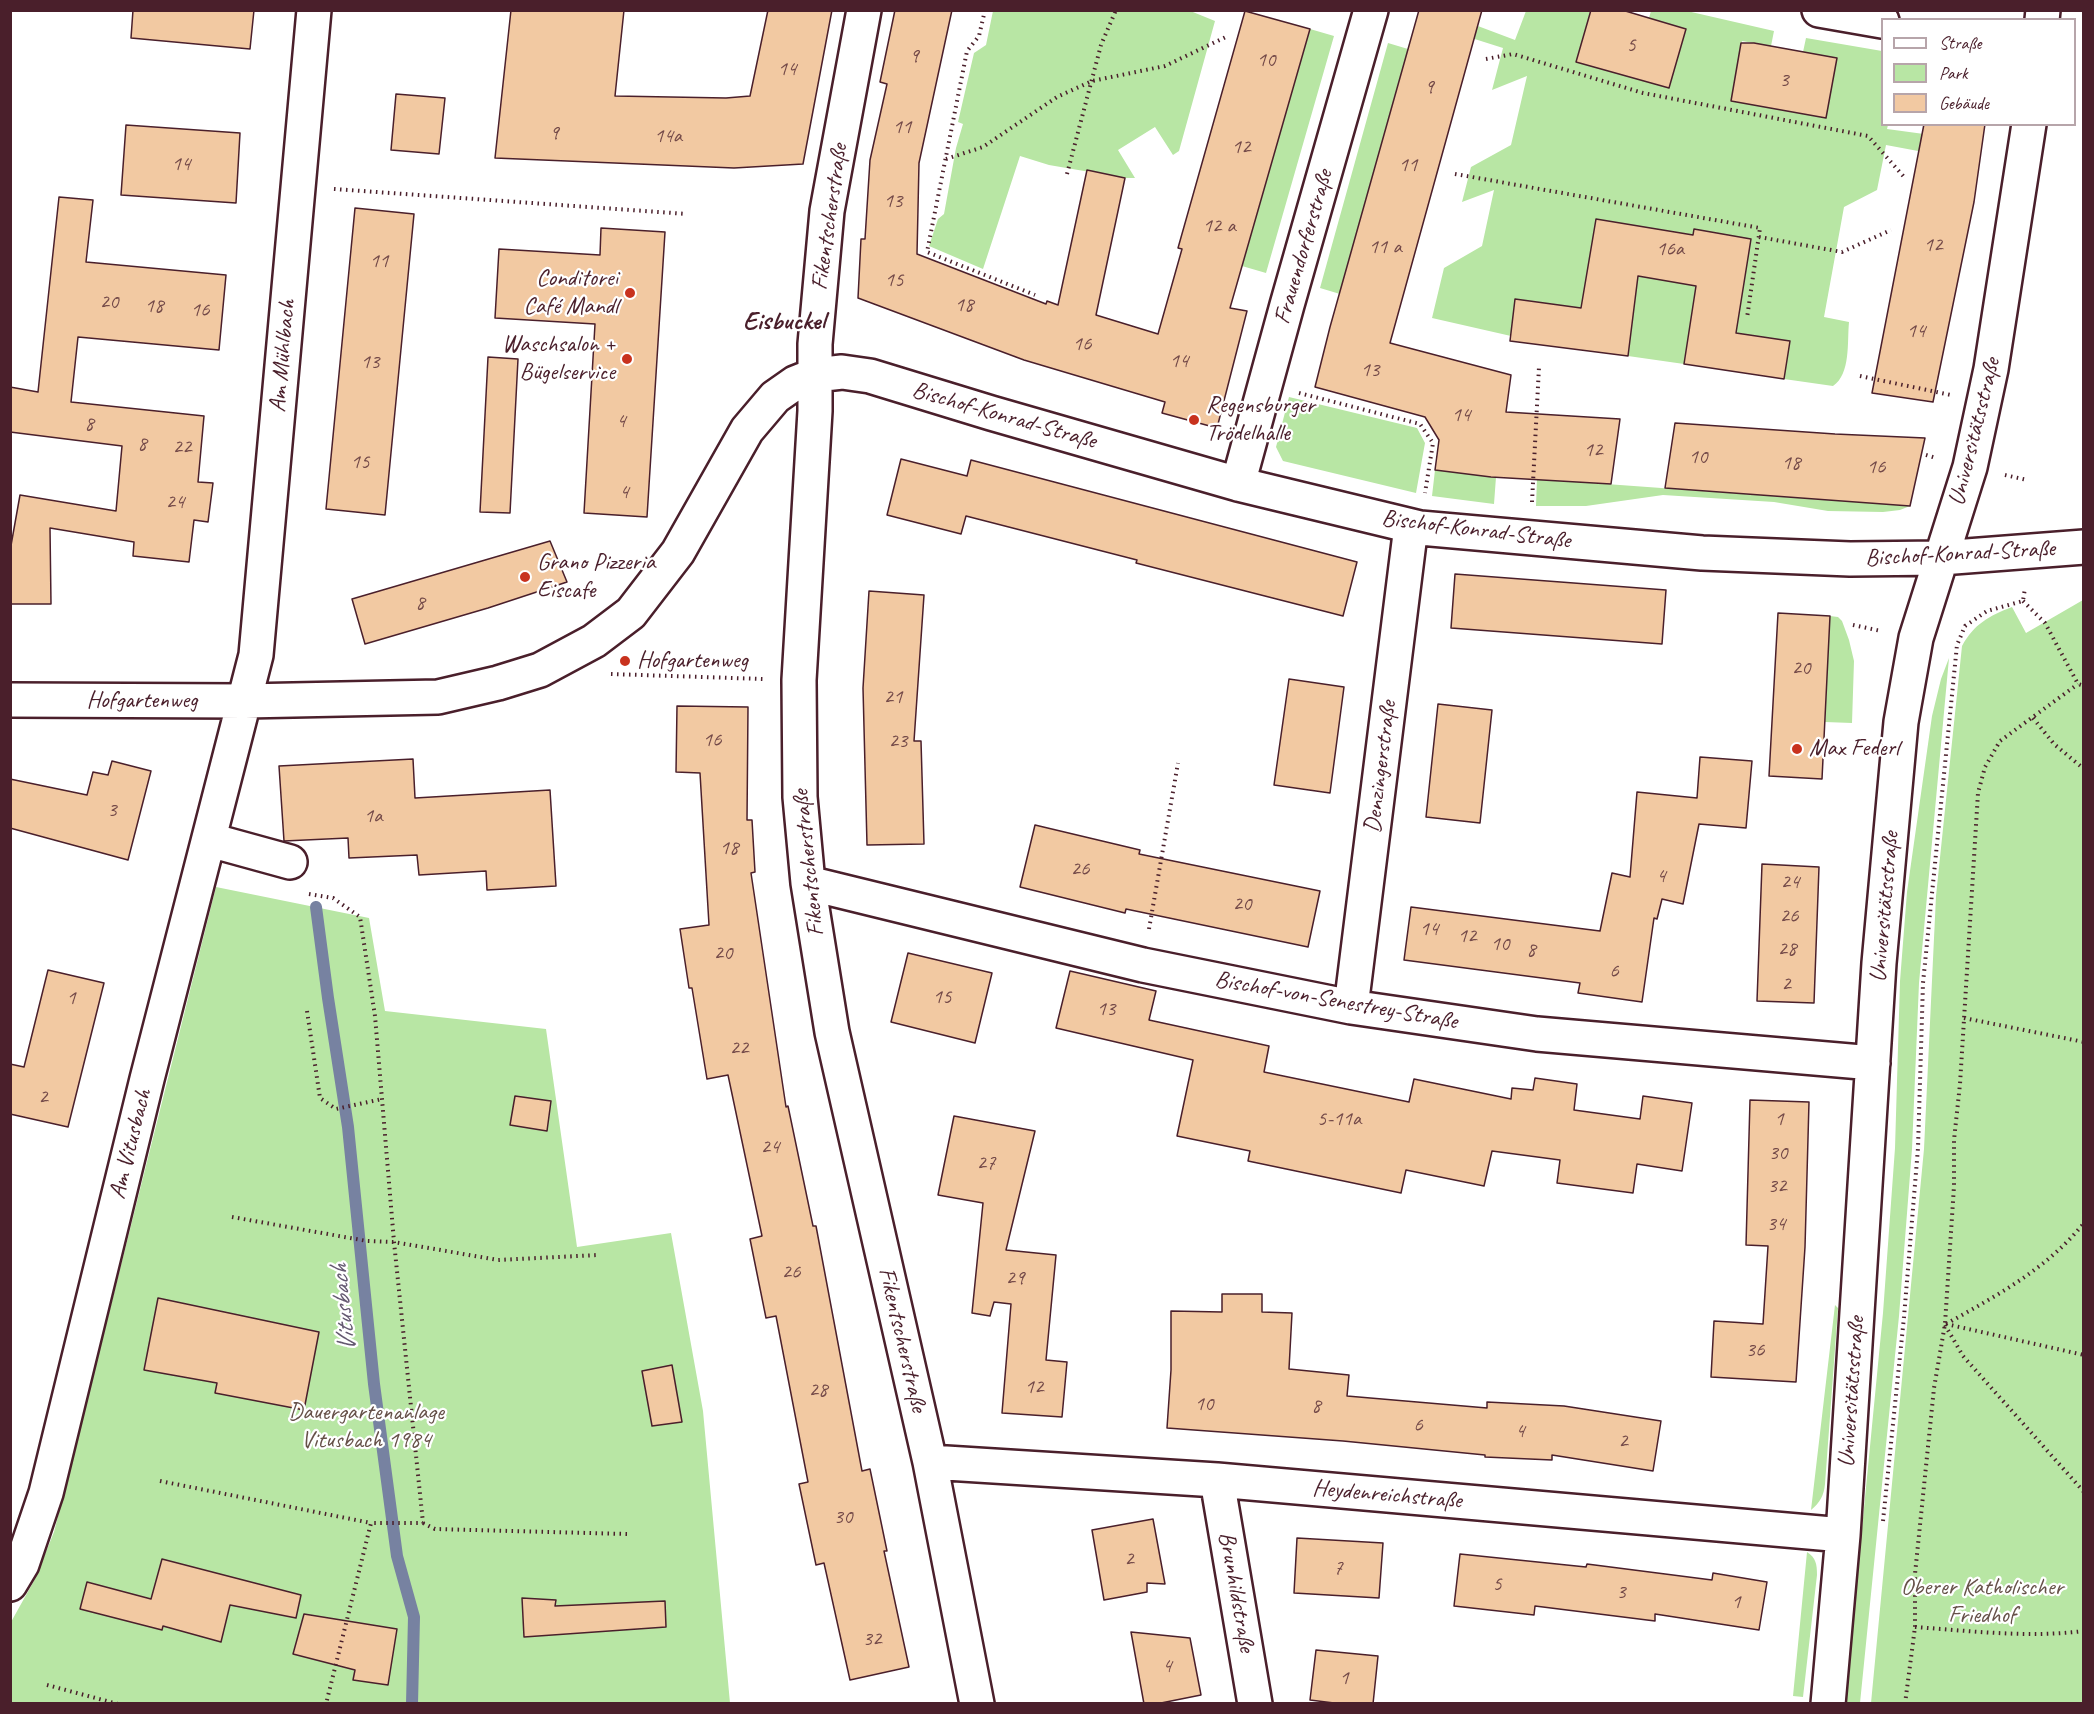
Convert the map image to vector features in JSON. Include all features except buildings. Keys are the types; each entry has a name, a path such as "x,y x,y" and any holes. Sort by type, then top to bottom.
{"street":[{"name":"Am Mühlbach","path":"245,701 256,655 314,10"},
{"name":"Fikentscherstraße","path":"864,10 827,211 815,344 815,411 799,681 800,797 808,883 832,1032 930,1462 977,1704"},
{"name":"Frauendorferstraße","path":"1238,484 1371,10"},
{"path":"1819,10 1881,21"},
{"name":"Universitätsstraße","path":"1828,1704 1843,1535 1879,963 1901,722 1916,638 1970,467 1984,402 2029,126"},
{"name":"Bischof-Konrad-Straße","path":"815,375 842,372 870,376 1238,484 1415,527 1530,539 1724,554 1882,560 2084,547"},
{"name":"Hofgartenweg","path":"10,700 245,701 438,697 498,683 540,670 594,641 631,613 678,552 747,430 775,398 795,383 815,375"},
{"name":"Denzingerstraße","path":"1351,1007 1415,527"},
{"name":"Am Vitusbach","path":"10,1584 22,1564 46,1493 147,1079 245,701"},
{"path":"210,840 294,877"},
{"name":"Bischof-von-Senestrey-Straße","path":"808,883 1143,965 1351,1007 1537,1034 1873,1063"},
{"name":"Heydenreichstraße","path":"930,1462 1217,1480 1843,1535"},
{"name":"Brunhildstraße","path":"1217,1480 1255,1704"}],"path":[{"path":"985,10 980,36 967,51 927,252 1035,295"},
{"path":"1067,174 1101,45 1116,10"},
{"path":"946,159 983,147 1057,97 1092,81 1165,66 1227,36"},
{"path":"1486,59 1514,54 1642,93 1868,136 1905,178"},
{"path":"1455,174 1760,228 1747,318"},
{"path":"298,186 687,214"},
{"path":"1759,237 1842,252 1891,230"},
{"path":"1530,539 1539,367"},
{"path":"1860,376 1984,402"},
{"path":"1298,392 1420,424 1433,443 1415,527"},
{"path":"2023,601 2032,551"},
{"path":"2023,601 2045,623 2078,684 2084,686"},
{"path":"1882,1528 1904,1317 1918,1149 1923,983 1957,645 1965,626 1987,611 2023,601"},
{"path":"611,674 799,681"},
{"path":"1905,1704 1915,1627 1915,1574 1935,1388 1945,1324 1954,1186 1954,1140 1978,793 1985,767 2000,741 2078,684"},
{"path":"2033,718 2054,744 2084,769"},
{"path":"1143,965 1178,763"},
{"path":"294,877 333,898 360,917 375,1016 394,1242 423,1523"},
{"path":"307,1011 320,1098 336,1109 382,1099"},
{"path":"1964,1018 2084,1042"},
{"path":"232,1217 346,1238 394,1242 498,1260 598,1255"},
{"path":"1945,1324 2010,1288 2050,1258 2084,1223"},
{"path":"1945,1324 2084,1355"},
{"path":"1945,1324 1963,1356 2084,1492"},
{"path":"160,1481 371,1523 423,1523 435,1529 627,1534"},
{"path":"326,1704 371,1523"},
{"path":"1915,1627 1992,1632 2067,1633 2084,1631"},
{"path":"47,1685 118,1704"}],"green space":[{"path":"1188,10 1215,21 1179,151 1173,155 1155,127 1118,150 1135,178 1049,165 1020,156 983,269 929,246 938,219 944,214 956,148 963,124 958,122 974,53 986,45 993,11"},
{"path":"1438,11 1515,40 1526,11 1591,11 1576,62 1669,88 1649,18 1651,11 1687,11 1774,31 1771,46 1742,41 1731,101 1825,118 1837,58 1803,52 1806,38 1881,51 1881,126 1888,126 1887,129 1983,142 1977,162 1886,145 1877,190 1844,207 1824,317 1849,322 1848,348 1843,374 1833,386 1784,379 1789,341 1690,326 1684,364 1628,356 1633,315 1516,299 1511,336 1432,318 1444,268 1482,246 1494,190 1462,202 1471,167 1511,145 1527,76 1492,90 1503,48 1421,22"},
{"path":"1310,29 1334,36 1266,273 1242,266"},
{"path":"1388,43 1408,49 1340,294 1320,288"},
{"path":"1289,397 1417,428 1425,443 1416,493 1283,461 1276,447"},
{"path":"1435,470 1496,477 1494,504 1432,496"},
{"path":"1537,479 1910,506 1883,512 1828,511 1774,502 1663,495 1586,506 1536,506"},
{"name":"Oberer Katholischer Friedhof","path":"2083,600 2083,1703 1871,1703 1924,1149 1936,896 1962,646 1983,622 2012,607 2026,633"},
{"path":"1830,616 1838,617 1842,621 1854,661 1852,723 1825,722"},
{"path":"1949,658 1919,983 1912,1149 1899,1316 1860,1703 1845,1703 1883,1313 1895,1148 1900,981 1907,892 1932,716"},
{"name":"Dauergartenanlage Vitusbach 1984","path":"216,887 369,918 385,1011 546,1029 577,1247 671,1233 703,1411 730,1703 11,1704 11,1622 35,1579 54,1532"},
{"path":"1835,1305 1838,1308 1825,1484 1821,1499 1811,1510"},
{"path":"1807,1552 1815,1562 1817,1575 1803,1697 1793,1696"}],"waterway":[{"name":"Vitusbach","path":"316,907 348,1127 374,1384 397,1556 414,1617 412,1704"}],"place":[{"name":"Conditorei Café Mandl","path":"630,293"},
{"name":"Waschsalon + Bügelservice","path":"627,359"},
{"name":"Regensburger Trödelhalle","path":"1194,420"},
{"name":"Grano Pizzeria Eiscafe","path":"525,577"},
{"name":"Hofgartenweg","path":"625,661"},
{"name":"Max Federl","path":"1797,749"}],"district":[{"name":"Eisbuckel","path":"784,322"}]}
